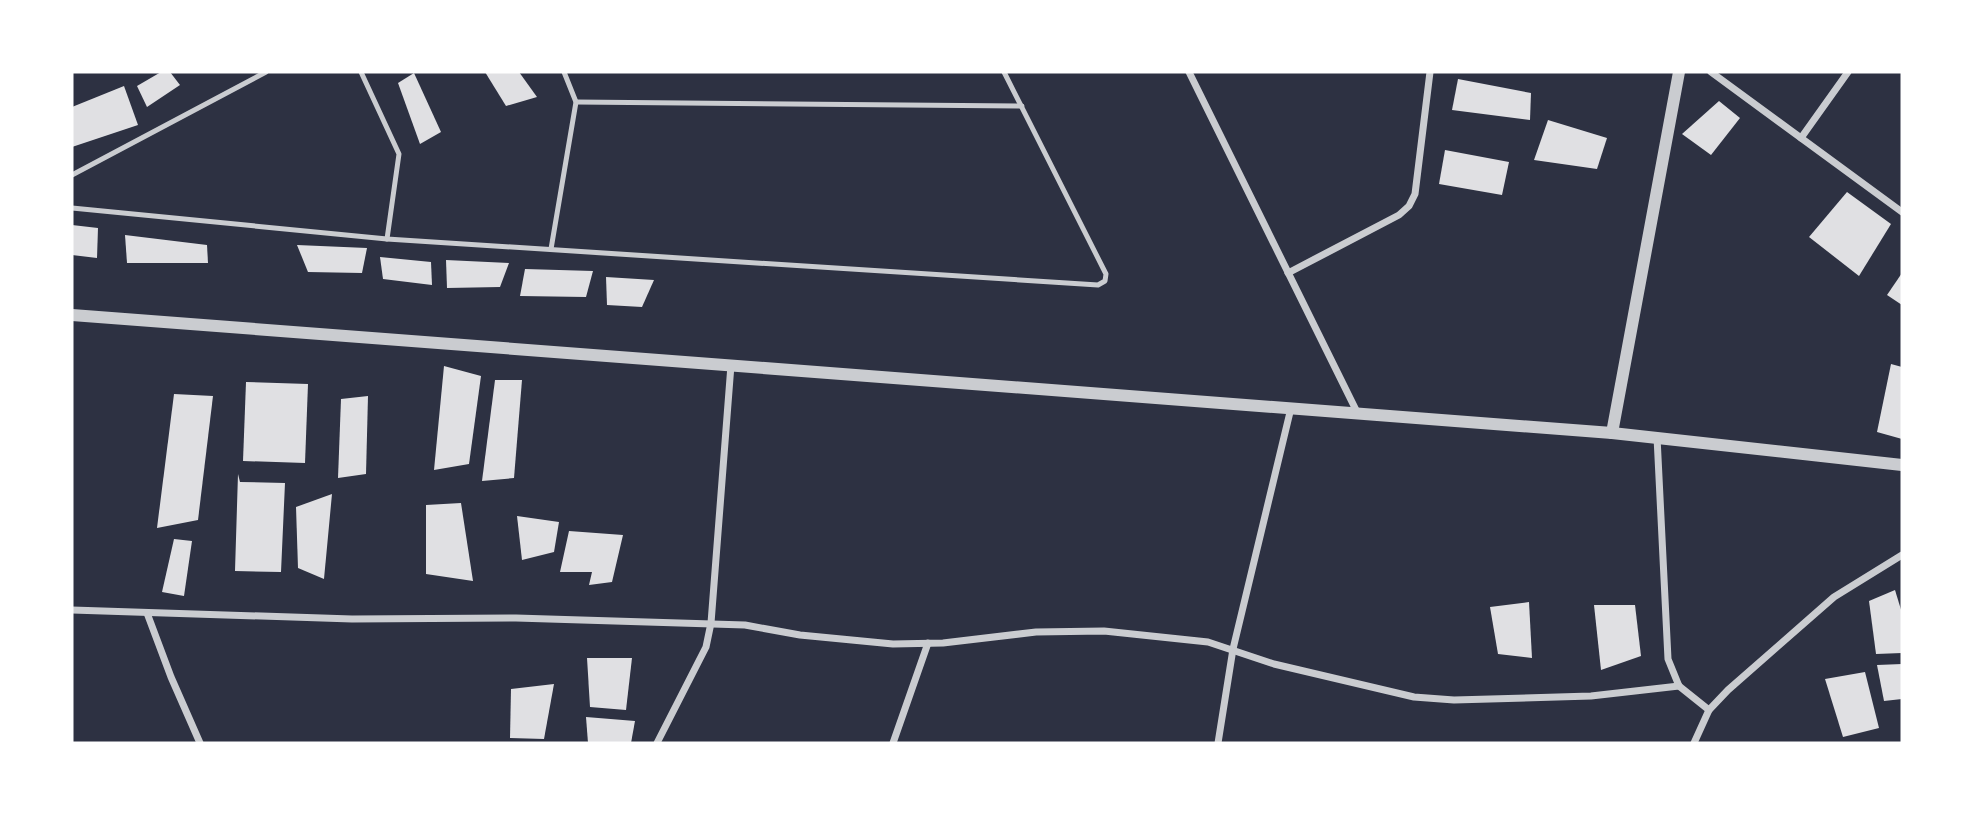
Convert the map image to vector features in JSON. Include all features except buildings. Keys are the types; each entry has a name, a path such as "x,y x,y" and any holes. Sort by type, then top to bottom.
{"street":[{"path":"1189,72 1357,412"},
{"path":"1288,273 1399,215 1409,206 1415,194 1430,72"},
{"path":"1612,433 1679,72"},
{"path":"1712,72 1902,212"},
{"path":"1801,138 1848,72"},
{"path":"72,315 1357,412 1657,437 1902,465"},
{"path":"657,743 706,647 711,623 732,364"},
{"path":"1218,743 1233,649 1292,407"},
{"path":"1657,437 1668,659 1679,686 1709,710"},
{"path":"1694,743 1709,710 1834,597 1902,555"},
{"path":"72,611 352,619 516,618 711,623 745,625 858,642 928,643 1036,632 1104,631 1208,642 1274,664 1414,697 1454,700 1591,696 1679,686"},
{"path":"147,612 171,677 200,743"},
{"path":"893,743 928,643"}],"lane":[{"path":"72,175 266,72"},
{"path":"361,72 400,154 387,239"},
{"path":"551,248 576,102 564,72"},
{"path":"72,208 387,239 1098,285 1105,281 1106,274 1004,72"},
{"path":"576,102 1022,106"}]}
